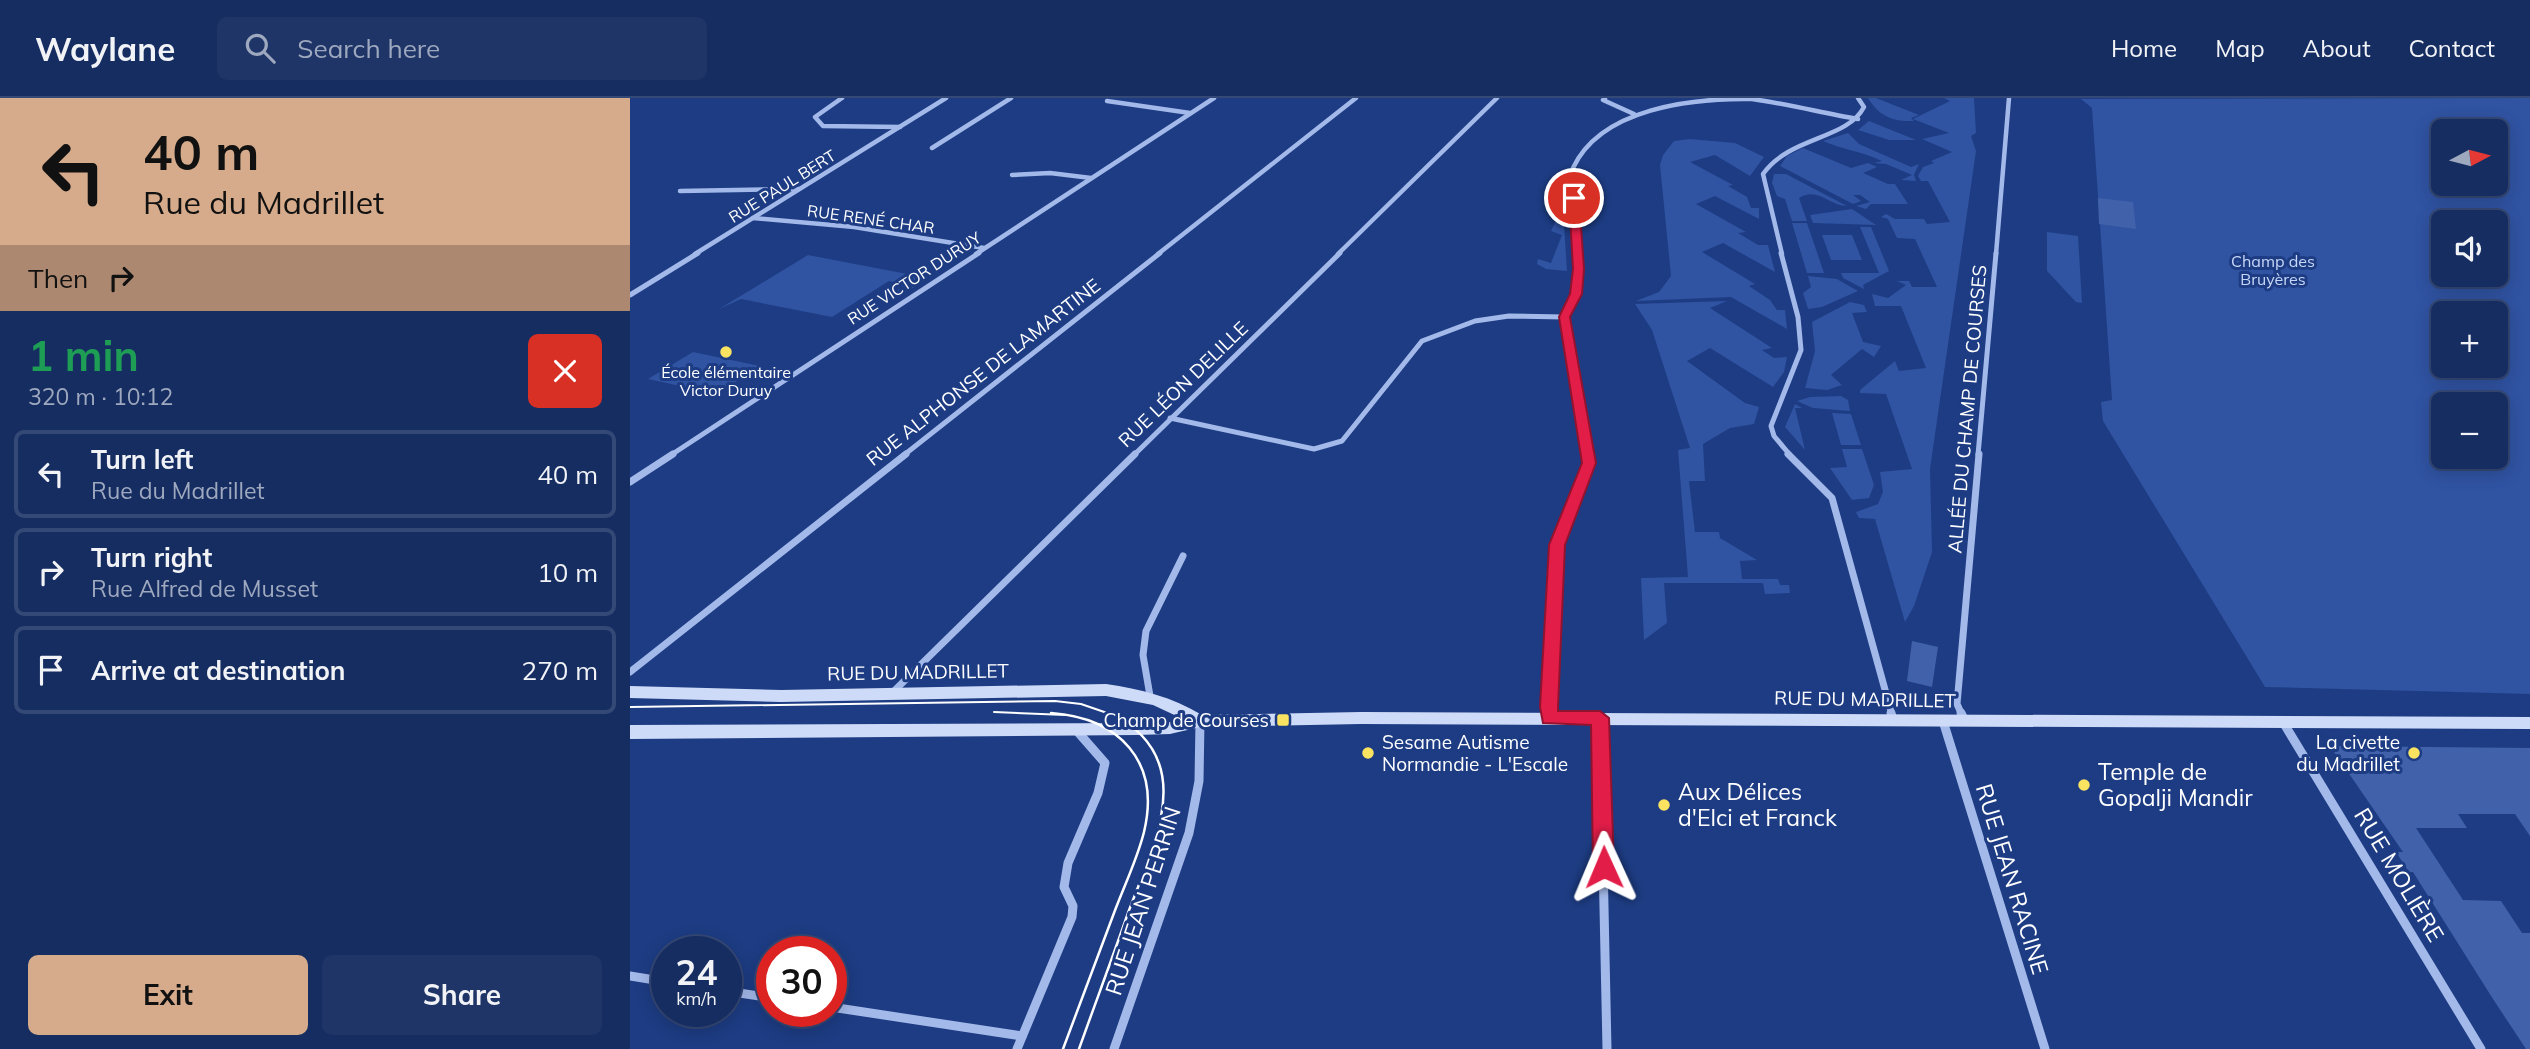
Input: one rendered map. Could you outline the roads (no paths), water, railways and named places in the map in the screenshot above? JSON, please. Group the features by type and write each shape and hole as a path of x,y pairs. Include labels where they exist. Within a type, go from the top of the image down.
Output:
{"street":[{"path":"842,98 815,117 823,126 901,127"},
{"name":"RUE PAUL BERT","path":"630,295 946,98"},
{"path":"932,148 1011,98"},
{"name":"RUE VICTOR DURUY","path":"630,482 1214,98"},
{"name":"RUE ALPHONSE DE LAMARTINE","path":"630,671 1356,98"},
{"name":"RUE LÉON DELILLE","path":"892,694 1497,98"},
{"path":"1605,98 1604,100 1634,114"},
{"path":"1858,98 1864,107 1858,119 1844,128 1785,148 1769,161 1763,174 1802,337 1797,371 1787,393 1773,412 1770,425 1781,447 1823,482 1832,498 1893,720"},
{"name":"ALLÉE DU CHAMP DE COURSES","path":"1965,721 1957,704 2010,98"},
{"path":"1550,718 1557,545 1589,463 1564,317 1576,294 1579,269 1573,169 1578,155 1598,134 1634,114 1653,107 1698,99 1758,99 1858,119"},
{"path":"1107,102 1191,113"},
{"path":"1012,174 1050,173 1092,178"},
{"path":"680,191 800,189"},
{"name":"RUE RENÉ CHAR","path":"753,218 855,227 985,248"},
{"path":"1170,418 1314,449 1329,447 1342,440 1422,341 1440,331 1459,322 1503,315 1564,317"},
{"path":"1150,696 1143,655 1146,631 1183,556"},
{"name":"RUE DU MADRILLET","path":"630,692 755,696 1106,690 1150,696 1176,706 1200,722"},
{"name":"RUE DU MADRILLET","path":"630,732 1077,730 1170,728 1200,722 1550,718 2530,723"},
{"path":"1600,718 1607,1049"},
{"name":"RUE JEAN RACINE","path":"1943,720 2045,1049"},
{"name":"RUE JEAN PERRIN","path":"1114,1049 1189,833 1199,781 1200,722"},
{"name":"RUE MOLIÈRE","path":"2283,722 2481,1049"},
{"path":"1017,1049 1072,917 1073,906 1064,887 1068,863 1098,793 1105,763 1077,730"},
{"path":"630,976 651,979"},
{"path":"847,1010 1022,1037"}],"tram line":[{"path":"630,707 1055,701 1081,704 1113,715"},
{"path":"994,712 1062,715"},
{"path":"1051,713 1062,715"},
{"path":"1062,715 1066,715"},
{"path":"1062,715 1097,724 1115,734 1129,748 1140,764 1146,784 1148,807 1138,853 1063,1049"},
{"path":"1079,1049 1149,859 1163,804 1163,778 1155,753 1138,732 1113,715"}],"place":[{"name":"École élémentaire Victor Duruy","path":"726,352"},
{"name":"Champ de Courses","path":"1283,720"},
{"name":"Sesame Autisme Normandie - L'Escale","path":"1368,753"},
{"name":"La civette du Madrillet","path":"2414,753"},
{"name":"Temple de Gopalji Mandir","path":"2084,785"},
{"name":"Aux Délices d'Elci et Franck","path":"1664,805"}],"park label":[{"name":"Champ des Bruyères","path":"2273,270"}]}
